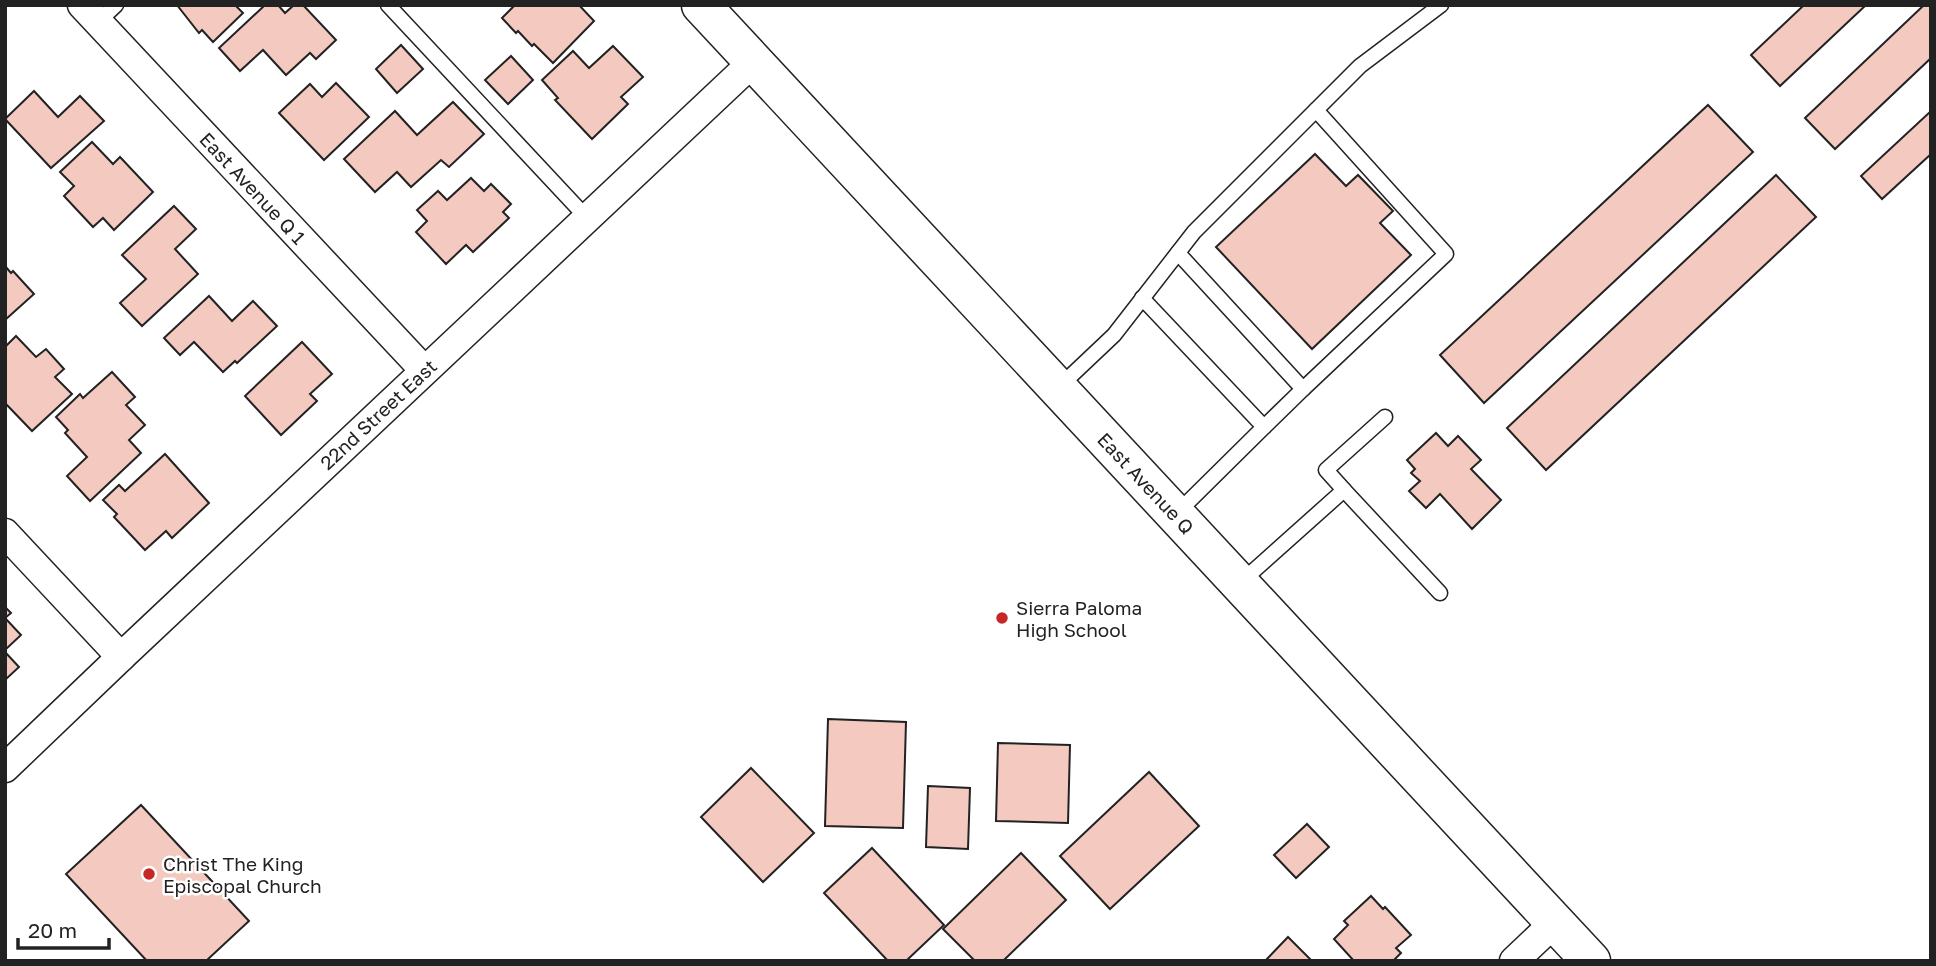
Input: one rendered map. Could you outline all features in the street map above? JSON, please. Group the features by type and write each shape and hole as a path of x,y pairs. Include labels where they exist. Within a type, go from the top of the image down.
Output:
{"main road":[{"name":"East Avenue Q","path":"701,5 1591,961"}],"street":[{"name":"East Avenue Q 1","path":"99,11 424,370"},
{"name":"22nd Street East","path":"5,768 753,62"},
{"path":"5,533 121,657"},
{"path":"1514,961 1555,922"}],"lane":[{"path":"388,5 587,218"},
{"path":"1058,389 1114,334 1194,232 1360,66 1441,5"},
{"path":"1175,515 1303,388 1446,254 1316,110"},
{"path":"1178,253 1303,388"},
{"path":"1143,298 1264,427"},
{"path":"1385,416 1326,470 1440,593"},
{"path":"1239,584 1344,490"}],"building":[{"path":"177,5 235,5 243,13 213,42 202,30 199,33"},
{"path":"265,5 278,5 285,13 294,5 303,5 336,40 316,59 310,53 286,75 263,50 240,71 219,48"},
{"path":"515,5 579,5 594,21 553,63 502,18"},
{"path":"1804,5 1866,5 1780,86 1751,55"},
{"path":"1924,5 1931,5 1931,58 1835,149 1805,118"},
{"path":"401,45 423,69 397,93 376,69"},
{"path":"613,46 643,77 621,97 628,104 592,139 555,100 558,98 542,80 573,51 589,68"},
{"path":"511,56 533,80 508,104 485,80"},
{"path":"336,83 369,117 324,160 279,113 310,84 322,97"},
{"path":"34,91 58,117 80,96 104,121 51,168 5,119"},
{"path":"453,102 484,134 449,167 441,160 411,187 397,172 375,192 344,159 395,111 417,135"},
{"path":"1708,105 1753,152 1484,403 1440,355"},
{"path":"1931,111 1931,154 1882,199 1861,176"},
{"path":"92,142 113,164 120,157 153,192 114,230 103,218 93,227 64,196 74,186 60,172"},
{"path":"1315,154 1346,186 1358,175 1393,211 1380,223 1411,255 1312,349 1216,247"},
{"path":"1776,175 1816,217 1546,470 1507,428"},
{"path":"471,178 484,191 491,184 511,204 503,212 509,218 473,252 466,245 446,264 416,232 427,221 417,210 438,191 447,200"},
{"path":"174,206 196,229 175,249 198,274 142,326 120,303 146,279 122,255"},
{"path":"5,266 34,294 5,320"},
{"path":"209,296 232,321 253,301 277,326 237,363 235,361 223,372 194,342 180,355 164,338"},
{"path":"16,336 36,357 46,349 64,369 55,377 72,394 32,431 5,403 5,347"},
{"path":"302,342 332,374 310,394 317,401 281,435 245,396"},
{"path":"112,372 135,397 126,405 145,425 129,440 141,453 90,501 67,476 87,457 65,433 68,430 56,417 80,394 83,398"},
{"path":"1436,433 1448,446 1458,436 1481,460 1471,469 1501,500 1472,529 1440,494 1426,508 1409,491 1420,481 1411,473 1415,469 1407,460"},
{"path":"165,454 209,503 172,538 166,531 145,550 114,517 117,514 103,500 119,485 125,491"},
{"path":"5,607 11,613 5,618"},
{"path":"5,618 21,635 5,650"},
{"path":"5,652 19,667 5,680"},
{"path":"828,719 906,722 903,828 825,826"},
{"path":"998,743 1070,745 1068,823 996,821"},
{"path":"751,768 814,833 763,882 701,817"},
{"path":"1149,772 1199,826 1110,909 1060,856"},
{"path":"928,786 970,788 968,849 926,847"},
{"path":"141,805 249,921 206,961 147,961 66,874"},
{"path":"1307,824 1329,847 1296,878 1274,855"},
{"path":"872,848 944,925 906,961 888,961 824,893"},
{"path":"1021,853 1066,900 1003,961 975,961 943,929"},
{"path":"1371,896 1411,935 1396,948 1401,953 1393,961 1354,961 1334,939 1348,925 1344,921"},
{"path":"1288,937 1312,961 1265,961"}],"place":[{"name":"Sierra Paloma High School","path":"1002,618"},
{"name":"Christ The King Episcopal Church","path":"149,874"}]}
